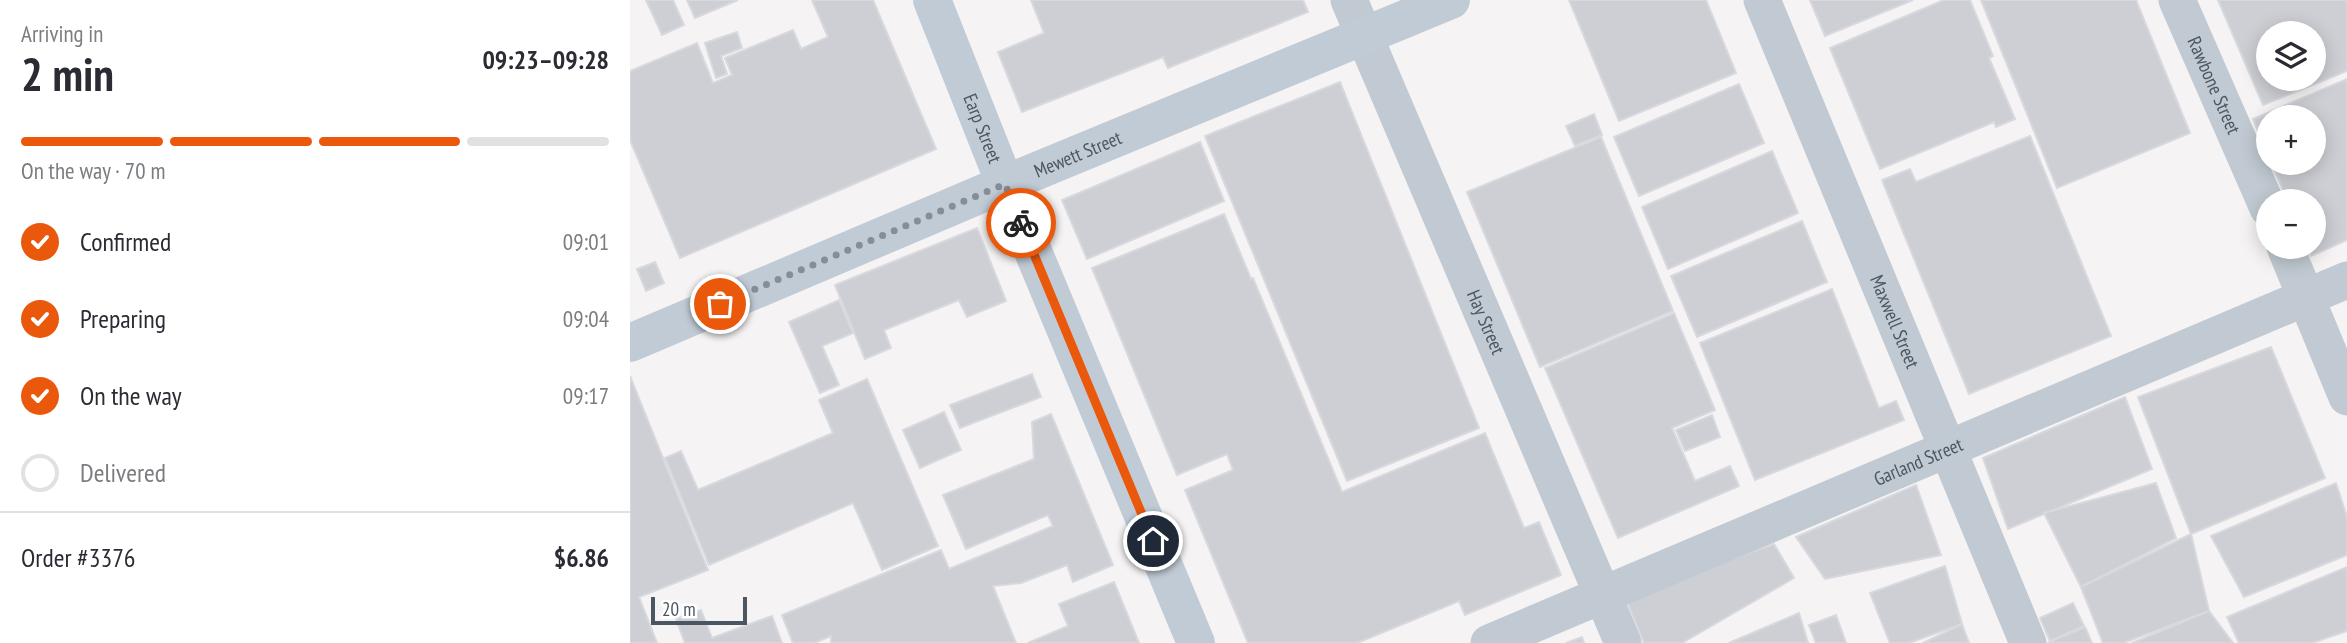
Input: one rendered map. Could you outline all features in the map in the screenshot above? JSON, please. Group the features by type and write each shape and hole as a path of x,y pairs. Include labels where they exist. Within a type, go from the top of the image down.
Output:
{"street":[{"name":"Earp Street","path":"932,0 1005,184 1196,643"},
{"name":"Hay Street","path":"1349,0 1623,643"},
{"name":"Mewett Street","path":"630,343 1005,184 1451,0"},
{"name":"Maxwell Street","path":"1762,0 2028,643"},
{"name":"Rawbone Street","path":"2177,0 2260,189"},
{"path":"2290,259 2347,397"},
{"name":"Garland Street","path":"1489,643 2347,280"}],"building":[{"path":"646,0 673,0 684,25 662,35"},
{"path":"687,0 738,0 695,18"},
{"path":"812,0 873,0 936,149 680,258 630,140 630,71 697,43 713,83 732,75 725,58 793,30 801,49 828,37"},
{"path":"1031,0 1303,0 1308,12 1168,68 1163,57 1022,112 998,52 1044,33"},
{"path":"1569,0 1706,0 1736,73 1619,121"},
{"path":"1810,0 1913,0 1825,36"},
{"path":"1944,0 1970,0 1993,56 1989,58 2015,119 1996,127 1994,122 1880,169 1830,48"},
{"path":"1981,0 2136,0 2190,133 2057,188"},
{"path":"2218,0 2347,0 2347,71 2326,80 2326,21 2256,21 2256,89"},
{"path":"737,32 742,48 721,56 727,74 716,78 705,43"},
{"path":"2347,79 2347,240 2326,249 2326,189 2283,189 2276,175 2326,175 2326,105 2286,105 2319,91 2326,91 2326,88"},
{"path":"1340,82 1479,428 1347,481 1205,136"},
{"path":"1739,84 1764,143 1639,196 1614,137"},
{"path":"2257,91 2298,91 2263,105"},
{"path":"1594,114 1602,135 1575,146 1566,126"},
{"path":"2030,136 2111,336 1969,394 1882,180 1910,169 1916,182"},
{"path":"1601,137 1673,311 1540,367 1467,192"},
{"path":"1200,142 1224,201 1087,259 1062,200"},
{"path":"1772,151 1798,213 1668,269 1642,207"},
{"path":"1224,214 1342,492 1485,433 1524,528 1539,522 1561,575 1465,615 1459,601 1357,643 1248,643 1185,490 1233,470 1227,454 1177,475 1092,268"},
{"path":"1802,221 1827,282 1697,337 1671,276"},
{"path":"977,228 1006,301 967,317 959,300 884,330 891,348 865,359 835,285"},
{"path":"655,262 664,283 646,291 637,269"},
{"path":"1832,289 1879,408 1896,401 1904,420 1755,480 1700,343"},
{"path":"839,300 853,333 822,346 839,385 820,393 789,322"},
{"path":"1674,313 1715,410 1672,428 1695,481 1730,466 1739,486 1618,538 1545,368"},
{"path":"2271,347 2325,478 2191,534 2138,397"},
{"path":"1032,374 1041,397 960,428 950,405"},
{"path":"630,376 708,570 639,597 657,643 630,643"},
{"path":"867,379 938,546 882,570 853,503 709,565 665,458 681,451 698,490 833,433 819,400"},
{"path":"2125,397 2152,469 2008,529 1983,458"},
{"path":"944,412 961,450 920,468 903,430"},
{"path":"1051,414 1113,565 1073,582 1067,565 1021,583 993,586 1016,643 831,643 831,636 814,643 793,643 782,615 941,550 949,569 1053,526 1048,515 966,549 943,495 1034,459 1032,422"},
{"path":"1712,415 1720,437 1685,451 1676,430"},
{"path":"2156,483 2176,538 2081,587 2044,513"},
{"path":"2336,483 2347,517 2347,555 2244,597 2211,536"},
{"path":"1916,485 1941,555 1825,579 1796,537"},
{"path":"2191,534 2209,611 2123,643 2103,643 2081,587"},
{"path":"1774,544 1794,578 1682,643 1644,643 1625,597"},
{"path":"1945,566 1962,624 1909,643 1890,643 1870,593"},
{"path":"2347,567 2347,631 2312,643 2239,643 2227,617"},
{"path":"1114,582 1139,643 1028,643 1068,626 1059,604"},
{"path":"2073,603 2084,626 2050,641 2040,618"},
{"path":"701,610 712,638 772,616 782,643 685,643 676,619"},
{"path":"2209,611 2233,643 2132,643"},
{"path":"1799,613 1808,643 1729,643"},
{"path":"1836,615 1846,643 1816,643 1809,625"},
{"path":"1962,624 1969,643 1923,643"},
{"path":"2085,627 2092,643 2049,642"},
{"path":"1582,637 1584,643 1566,643"}],"way so far":[{"path":"720,304 1005,184 1021,223"}],"route":[{"path":"1021,223 1153,541"}]}
